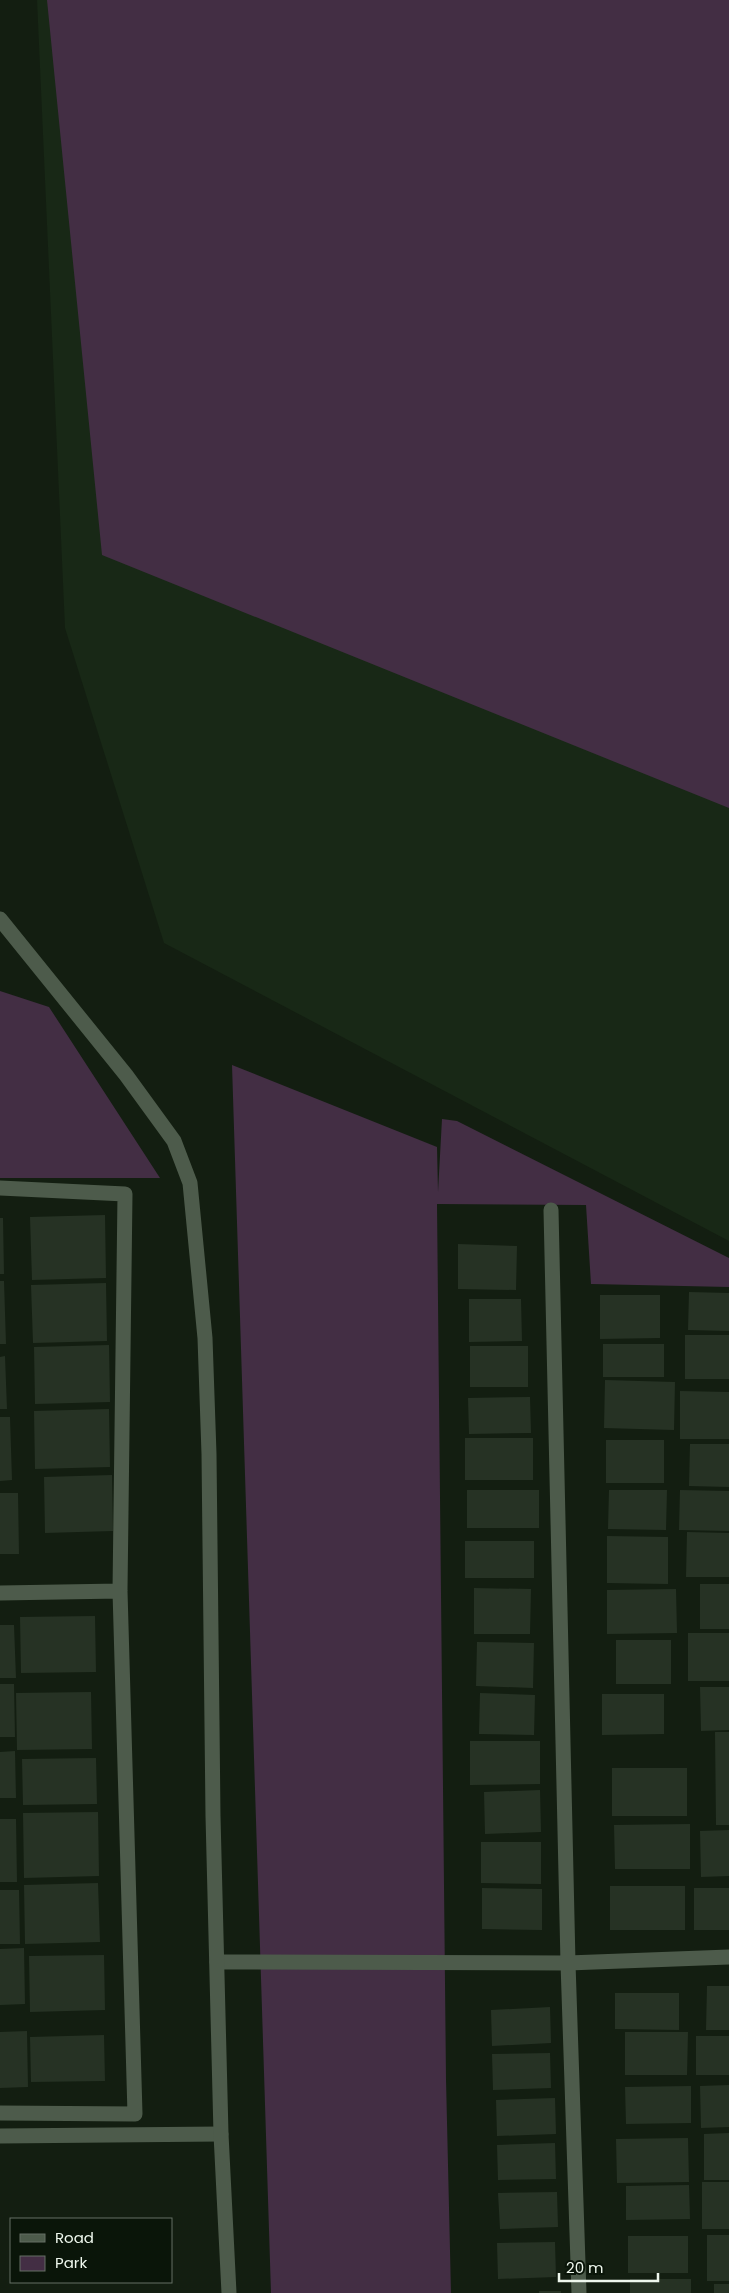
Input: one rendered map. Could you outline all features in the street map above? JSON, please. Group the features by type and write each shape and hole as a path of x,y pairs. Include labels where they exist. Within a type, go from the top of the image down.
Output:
{"street":[{"path":"0,919 126,1076 174,1141 190,1183 205,1338 221,2134 229,2293"},
{"path":"0,1188 125,1194 120,1591 136,2114 0,2113"},
{"path":"551,1210 568,1964 578,2293"},
{"path":"0,1593 120,1591"},
{"path":"217,1962 568,1964 729,1957"},
{"path":"0,2136 221,2134"}],"shaded area":[{"path":"37,0 729,0 729,1241 164,943 65,628"}],"green space":[{"path":"47,0 729,0 729,808 102,555"},
{"path":"0,991 49,1007 160,1178 0,1178"},
{"path":"232,1065 437,1147 438,1192 442,1119 457,1121 729,1258 729,1287 591,1284 586,1205 437,1204 446,2079 451,2293 271,2293"}],"building":[{"path":"105,1215 106,1278 32,1280 30,1217"},
{"path":"0,1218 3,1218 4,1274 0,1274"},
{"path":"458,1244 517,1246 516,1290 458,1289"},
{"path":"0,1281 4,1281 6,1344 0,1344"},
{"path":"106,1283 107,1341 33,1343 31,1285"},
{"path":"689,1292 729,1293 729,1331 688,1330"},
{"path":"600,1295 660,1295 660,1338 600,1339"},
{"path":"469,1299 521,1299 522,1341 469,1342"},
{"path":"685,1335 729,1335 729,1379 685,1379"},
{"path":"603,1344 664,1344 664,1377 603,1377"},
{"path":"109,1345 110,1402 35,1404 34,1347"},
{"path":"470,1346 528,1346 528,1387 470,1387"},
{"path":"5,1356 7,1409 0,1409 0,1357"},
{"path":"605,1380 675,1382 674,1430 604,1428"},
{"path":"680,1391 729,1392 729,1439 680,1439"},
{"path":"530,1397 531,1433 469,1434 468,1398"},
{"path":"109,1409 110,1467 35,1469 34,1411"},
{"path":"0,1417 10,1417 12,1480 0,1481"},
{"path":"465,1438 533,1438 533,1480 465,1480"},
{"path":"606,1440 664,1440 664,1483 606,1483"},
{"path":"690,1444 729,1444 729,1487 689,1486"},
{"path":"112,1475 113,1531 45,1533 44,1477"},
{"path":"467,1490 539,1490 539,1528 467,1528"},
{"path":"609,1490 667,1490 666,1530 608,1529"},
{"path":"680,1490 729,1491 729,1531 679,1530"},
{"path":"0,1493 18,1493 19,1554 0,1554"},
{"path":"687,1532 729,1533 729,1577 686,1577"},
{"path":"607,1536 668,1537 668,1584 607,1583"},
{"path":"465,1541 534,1541 534,1578 465,1578"},
{"path":"700,1584 729,1584 729,1629 700,1629"},
{"path":"474,1588 531,1589 530,1634 474,1634"},
{"path":"676,1589 677,1633 607,1634 607,1590"},
{"path":"95,1616 96,1672 21,1673 20,1617"},
{"path":"0,1625 14,1625 16,1678 0,1678"},
{"path":"688,1633 729,1633 729,1681 688,1681"},
{"path":"616,1640 671,1640 671,1684 616,1684"},
{"path":"477,1642 534,1643 533,1688 476,1686"},
{"path":"0,1684 14,1684 15,1737 0,1737"},
{"path":"700,1687 729,1687 729,1730 701,1731"},
{"path":"91,1692 92,1749 17,1750 16,1693"},
{"path":"480,1693 535,1695 534,1735 479,1734"},
{"path":"602,1694 664,1694 664,1734 602,1735"},
{"path":"715,1732 729,1732 729,1825 716,1825"},
{"path":"470,1741 540,1741 540,1784 470,1785"},
{"path":"15,1751 16,1798 0,1798 0,1752"},
{"path":"96,1758 97,1804 23,1805 22,1759"},
{"path":"612,1768 687,1768 687,1816 612,1816"},
{"path":"540,1790 541,1832 485,1834 484,1792"},
{"path":"98,1812 99,1876 24,1878 23,1813"},
{"path":"0,1819 16,1819 17,1882 0,1882"},
{"path":"690,1824 690,1869 615,1869 614,1825"},
{"path":"729,1830 729,1876 701,1877 700,1831"},
{"path":"481,1842 541,1842 541,1884 481,1883"},
{"path":"98,1883 100,1942 25,1944 24,1885"},
{"path":"610,1886 685,1886 685,1930 610,1930"},
{"path":"482,1888 542,1889 542,1930 482,1929"},
{"path":"694,1888 729,1888 729,1930 694,1930"},
{"path":"0,1890 19,1890 20,1944 0,1944"},
{"path":"24,1948 25,2004 0,2005 0,1949"},
{"path":"104,1955 105,2010 30,2012 29,1956"},
{"path":"707,1986 729,1986 729,2030 706,2030"},
{"path":"615,1993 679,1993 679,2030 615,2029"},
{"path":"550,2007 551,2043 492,2046 491,2010"},
{"path":"27,2031 28,2087 0,2088 0,2032"},
{"path":"625,2032 688,2032 687,2075 625,2075"},
{"path":"104,2035 105,2081 31,2082 30,2037"},
{"path":"696,2036 729,2036 729,2075 696,2075"},
{"path":"550,2053 551,2088 493,2090 492,2054"},
{"path":"729,2085 729,2127 701,2128 700,2086"},
{"path":"691,2086 691,2123 626,2124 625,2087"},
{"path":"555,2098 556,2134 497,2136 496,2100"},
{"path":"729,2133 729,2180 704,2180 704,2134"},
{"path":"688,2138 689,2182 617,2183 616,2139"},
{"path":"555,2143 556,2179 498,2180 497,2145"},
{"path":"702,2182 729,2182 729,2229 702,2229"},
{"path":"689,2185 690,2219 626,2220 626,2186"},
{"path":"557,2192 558,2227 500,2229 498,2193"},
{"path":"707,2235 729,2235 729,2281 707,2281"},
{"path":"628,2236 688,2236 688,2273 628,2273"},
{"path":"555,2242 556,2277 498,2279 497,2243"},
{"path":"630,2279 691,2279 691,2293 630,2293"},
{"path":"714,2284 729,2284 729,2293 714,2293"},
{"path":"539,2291 561,2291 561,2293 539,2293"}]}
